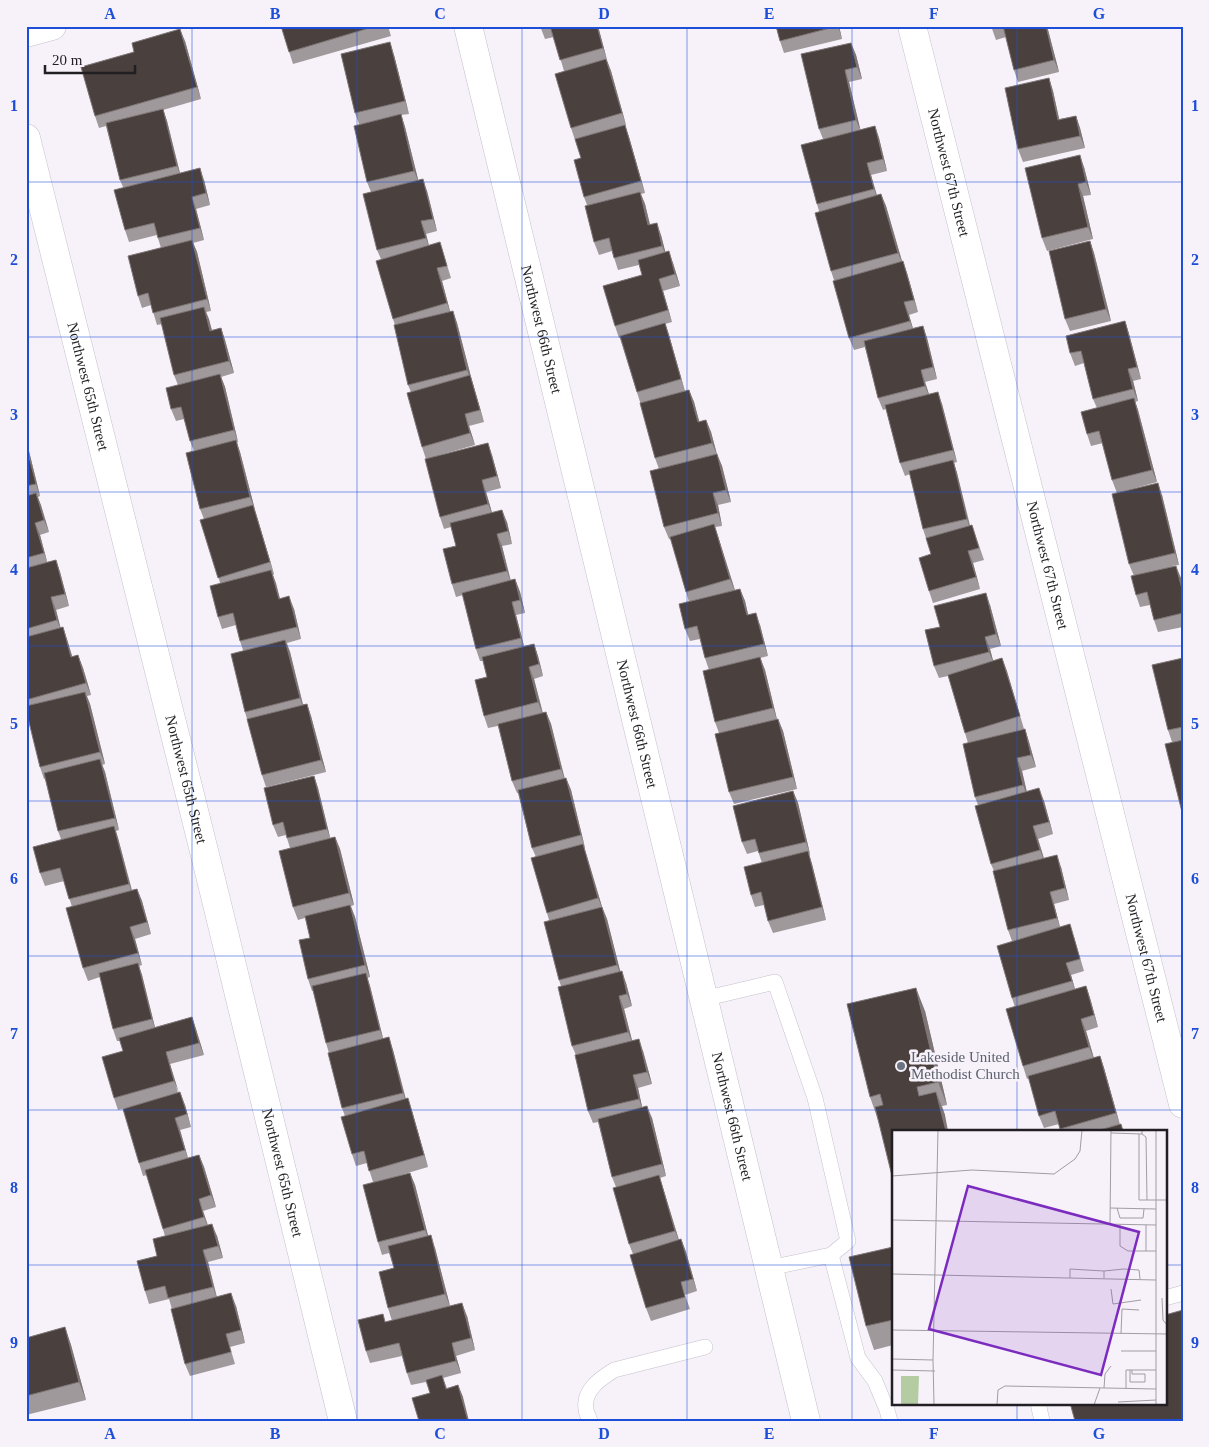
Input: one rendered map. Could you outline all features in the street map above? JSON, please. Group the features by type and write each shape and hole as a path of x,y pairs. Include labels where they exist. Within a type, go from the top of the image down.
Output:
{"street":[{"path":"26,33 52,26"},
{"name":"Northwest 66th Street","path":"468,26 806,1421"},
{"name":"Northwest 67th Street","path":"912,26 1183,1104"},
{"name":"Northwest 65th Street","path":"26,138 343,1421"}],"lane":[{"path":"703,999 775,982 815,1098 848,1241 831,1255 769,1268"},
{"path":"831,1255 858,1358 875,1381 888,1415"},
{"path":"1166,1298 1183,1293"},
{"path":"590,1421 586,1409 587,1396 594,1384 614,1370 705,1347"},
{"path":"1038,1404 1042,1421"}],"building":[{"path":"281,26 376,26 289,52"},
{"path":"550,26 597,26 603,48 560,60"},
{"path":"776,26 838,26 780,41"},
{"path":"1003,26 1046,26 1054,60 1014,70"},
{"path":"180,29 197,87 95,116 81,67 134,52 132,43"},
{"path":"390,42 405,101 355,113 341,54"},
{"path":"851,43 857,67 845,70 856,120 819,129 801,54"},
{"path":"606,59 622,113 571,128 555,74"},
{"path":"1049,78 1058,120 1076,116 1080,136 1018,149 1005,88"},
{"path":"163,109 177,166 120,180 106,123"},
{"path":"401,114 414,171 367,182 354,126"},
{"path":"625,125 641,181 584,197 574,160 581,158 575,139"},
{"path":"875,126 883,159 867,163 874,189 817,204 801,145"},
{"path":"1080,155 1086,182 1078,184 1088,227 1042,238 1025,168"},
{"path":"200,168 206,193 192,197 200,228 158,238 154,223 125,230 114,190"},
{"path":"423,179 433,219 421,221 426,238 377,250 363,194"},
{"path":"640,192 648,225 657,223 662,246 614,258 609,238 594,242 585,206"},
{"path":"881,194 898,253 831,271 815,213"},
{"path":"192,240 207,299 153,313 148,293 138,296 128,256"},
{"path":"1090,241 1106,309 1065,319 1049,251"},
{"path":"440,242 447,266 437,268 447,303 393,319 376,261"},
{"path":"669,251 675,274 659,279 668,310 615,326 603,286 642,275 638,260"},
{"path":"903,261 914,300 904,302 910,321 849,338 833,281"},
{"path":"204,307 210,331 221,328 229,361 174,375 160,318"},
{"path":"453,311 467,370 408,385 394,325"},
{"path":"1125,321 1137,367 1128,369 1133,389 1093,399 1081,351 1070,353 1066,336"},
{"path":"665,323 681,379 637,392 620,336"},
{"path":"923,326 933,367 921,370 925,386 878,398 864,341"},
{"path":"220,374 234,430 190,441 181,407 171,409 166,388"},
{"path":"470,375 480,410 465,414 470,433 422,447 407,393"},
{"path":"689,390 698,422 706,420 712,443 655,458 640,403"},
{"path":"938,392 953,450 900,463 885,405"},
{"path":"1134,398 1152,470 1112,480 1099,431 1087,434 1081,412"},
{"path":"236,440 250,497 200,509 186,453"},
{"path":"488,443 497,476 482,480 488,504 440,517 425,459"},
{"path":"26,445 36,484 26,486"},
{"path":"717,454 726,490 713,493 718,513 664,527 650,471"},
{"path":"953,460 967,519 923,529 909,471"},
{"path":"1158,483 1175,553 1129,564 1112,494"},
{"path":"36,493 44,520 35,523 44,553 26,558 26,496"},
{"path":"253,505 270,562 218,578 200,520"},
{"path":"502,510 508,531 497,534 507,571 452,584 443,549 456,546 450,523"},
{"path":"714,524 730,579 686,592 670,537"},
{"path":"972,525 979,548 968,551 976,577 929,591 919,558 931,554 926,538"},
{"path":"56,560 65,594 51,597 57,620 26,629 26,568"},
{"path":"1176,566 1183,589 1183,613 1154,620 1147,592 1136,595 1131,576"},
{"path":"271,570 279,599 289,596 297,627 240,641 233,613 218,617 210,586"},
{"path":"515,579 520,600 512,602 521,638 476,649 462,593"},
{"path":"740,589 747,615 756,613 764,644 705,658 697,626 685,629 679,604"},
{"path":"986,593 996,634 985,637 989,652 934,666 925,630 940,627 934,606"},
{"path":"63,627 71,657 78,655 86,683 26,700 26,637"},
{"path":"285,640 300,698 245,712 231,654"},
{"path":"534,644 539,664 529,667 538,702 484,716 475,680 487,677 482,657"},
{"path":"760,657 773,708 715,722 703,671"},
{"path":"1002,658 1020,716 965,733 948,675"},
{"path":"1183,658 1183,727 1168,730 1152,665"},
{"path":"85,692 100,752 40,767 26,706"},
{"path":"307,704 321,760 262,775 247,719"},
{"path":"546,712 561,769 512,781 498,724"},
{"path":"778,719 793,777 729,792 715,734"},
{"path":"1025,729 1031,755 1017,758 1023,785 975,797 963,744"},
{"path":"1183,740 1183,812 1182,812 1165,744"},
{"path":"100,759 115,818 58,831 44,773"},
{"path":"314,776 327,829 287,838 283,822 273,825 264,788"},
{"path":"566,778 581,835 532,848 518,790"},
{"path":"1039,788 1049,822 1033,826 1040,850 991,864 975,806"},
{"path":"793,791 806,842 759,853 755,839 742,842 733,806"},
{"path":"114,826 129,884 69,899 60,868 40,873 33,847"},
{"path":"335,837 349,893 293,907 279,851"},
{"path":"583,844 598,898 547,913 531,858"},
{"path":"808,851 822,907 768,921 761,892 751,895 744,867"},
{"path":"1057,855 1065,888 1050,892 1057,918 1008,930 993,871"},
{"path":"137,889 147,922 130,927 138,953 83,968 66,908"},
{"path":"350,905 365,965 308,979 299,940 310,938 305,916"},
{"path":"602,907 617,965 559,980 544,922"},
{"path":"1070,924 1080,959 1066,963 1072,981 1012,998 997,946"},
{"path":"138,963 152,1019 113,1029 99,973"},
{"path":"622,971 627,994 619,996 628,1032 572,1046 558,987"},
{"path":"366,973 380,1030 326,1043 312,986"},
{"path":"1086,986 1094,1015 1081,1019 1089,1047 1023,1066 1006,1009"},
{"name":"Lakeside United Methodist Church","path":"916,988 938,1082 917,1087 919,1096 936,1092 946,1130 892,1130 892,1176 875,1107 883,1105 880,1094 870,1097 847,1004"},
{"path":"192,1017 199,1043 166,1052 174,1081 114,1098 102,1057 123,1051 119,1038"},
{"path":"389,1037 403,1093 342,1108 328,1053"},
{"path":"639,1039 647,1072 633,1075 639,1099 588,1111 575,1055"},
{"path":"1100,1056 1116,1113 1060,1129 1055,1111 1039,1116 1028,1076"},
{"path":"180,1092 187,1114 175,1118 185,1150 139,1163 123,1109"},
{"path":"408,1098 424,1155 369,1171 364,1151 352,1154 341,1117"},
{"path":"647,1106 662,1164 612,1177 598,1119"},
{"path":"1121,1124 1123,1130 1100,1130"},
{"path":"199,1155 211,1195 199,1199 204,1217 163,1229 145,1170"},
{"path":"410,1173 425,1230 378,1242 363,1185"},
{"path":"659,1175 675,1231 629,1244 613,1188"},
{"path":"212,1224 218,1246 203,1250 213,1287 168,1298 165,1286 145,1291 137,1261 157,1256 153,1239"},
{"path":"431,1235 445,1294 388,1308 379,1272 394,1268 388,1246"},
{"path":"681,1239 693,1279 681,1282 685,1297 646,1308 630,1255"},
{"path":"892,1247 892,1320 866,1326 849,1257"},
{"path":"231,1293 241,1330 226,1334 231,1352 185,1364 171,1309"},
{"path":"462,1303 471,1338 452,1343 456,1361 407,1373 399,1343 366,1351 358,1320 383,1314 385,1322"},
{"path":"1183,1310 1183,1421 1075,1421 1070,1404 1166,1404 1166,1315"},
{"path":"65,1327 79,1382 26,1396 26,1338"},
{"path":"442,1375 446,1389 458,1385 468,1421 419,1421 412,1398 430,1393 426,1380"}],"place":[{"name":"Lakeside United Methodist Church","path":"901,1066"}]}
